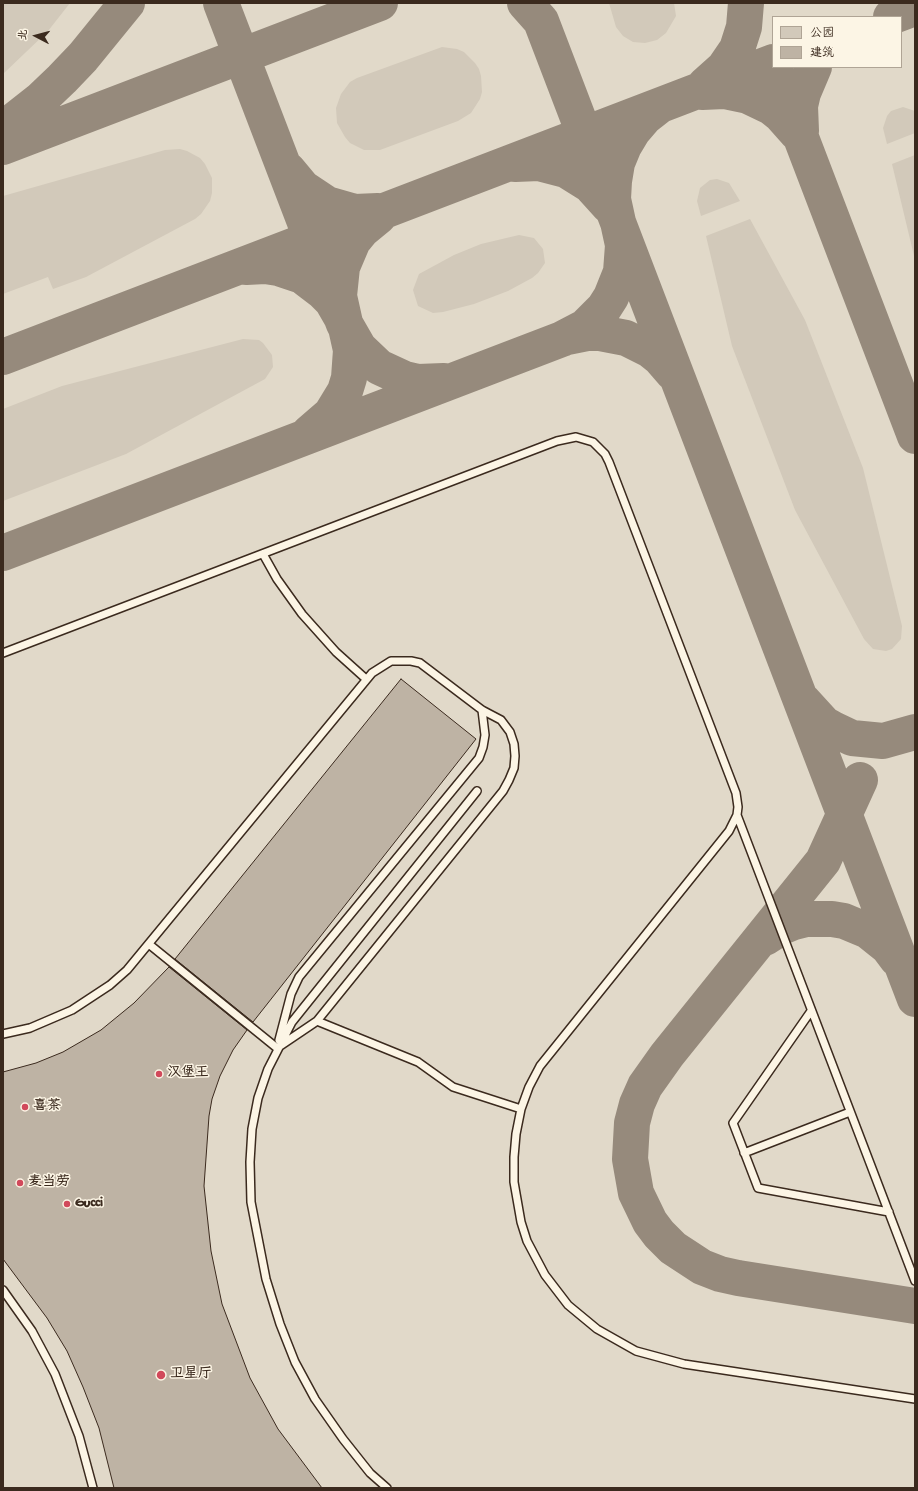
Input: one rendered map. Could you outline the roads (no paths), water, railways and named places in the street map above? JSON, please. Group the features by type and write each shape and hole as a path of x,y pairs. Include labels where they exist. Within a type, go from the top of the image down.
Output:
{"lane":[{"path":"3,653 557,441 576,438 593,442 605,454 615,476 736,793 738,807 737,815 729,831 540,1066 529,1087 521,1109 516,1134 514,1182 516,1203 527,1241 545,1275 556,1290 581,1317 597,1329 636,1351 668,1361 915,1399"},
{"path":"263,554 277,579 302,614 336,652 366,679"},
{"path":"3,1034 52,1019 93,998 127,970 150,945 366,679 382,665 391,661 411,661 429,669 482,710 501,720 510,732 514,744 514,768 503,791 317,1021 277,1048"},
{"path":"277,1048 284,1017 299,977 479,758 485,735 482,710"},
{"path":"387,1488 366,1468 343,1439 315,1399 295,1362 280,1324 266,1279 251,1202 251,1144 258,1098 268,1069 277,1048 301,1009 477,791"},
{"path":"737,815 915,1281"},
{"path":"150,945 277,1048"},
{"path":"811,1011 733,1122 744,1153 758,1188 888,1212"},
{"path":"317,1021 418,1062 454,1087 521,1109"},
{"path":"744,1153 850,1112"},
{"path":"3,1290 32,1331 55,1374 74,1419 94,1488"}],"place":[{"name":"汉堡王","path":"159,1074"},
{"name":"喜茶","path":"25,1107"},
{"name":"麦当劳","path":"20,1183"},
{"name":"Gucci","path":"67,1204"},
{"name":"卫星厅","path":"161,1375"}]}
